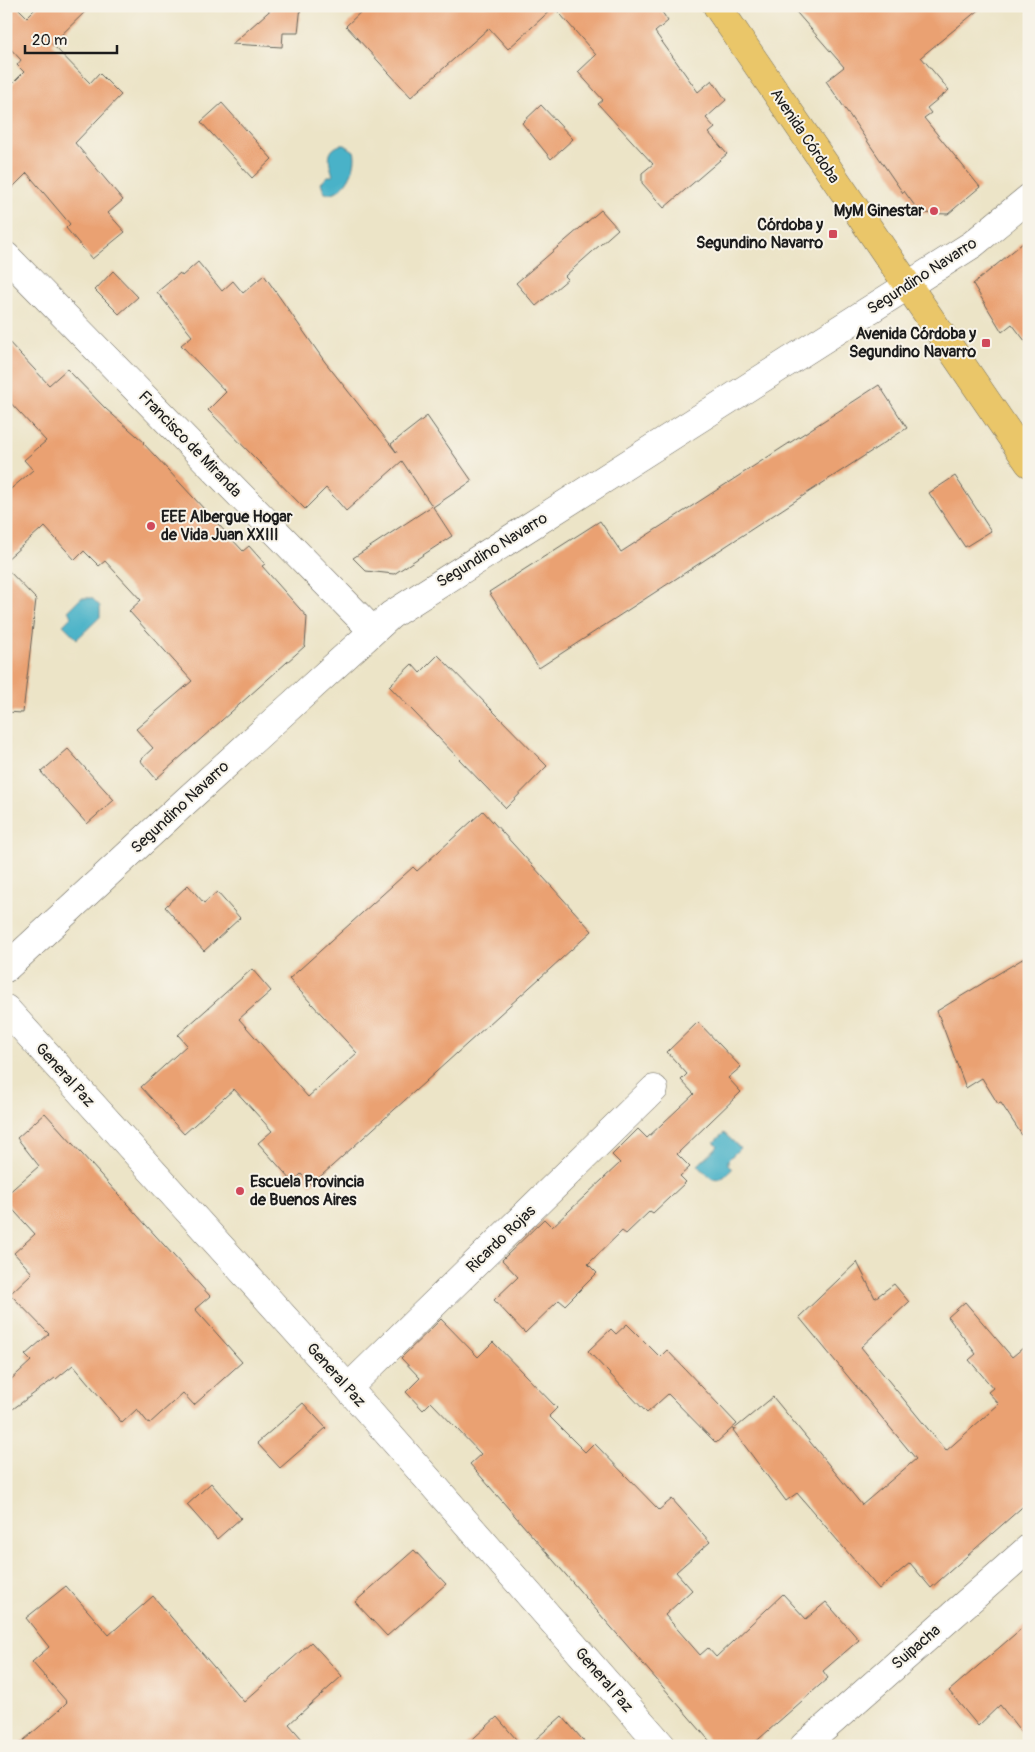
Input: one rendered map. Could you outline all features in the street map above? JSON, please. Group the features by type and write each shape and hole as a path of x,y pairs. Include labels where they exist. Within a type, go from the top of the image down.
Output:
{"main road":[{"name":"Avenida Córdoba","path":"717,6 1029,463"}],"street":[{"name":"Segundino Navarro","path":"6,968 179,807 391,615 973,244 1029,198"},
{"name":"Francisco de Miranda","path":"6,256 373,631"},
{"name":"General Paz","path":"6,1009 348,1388 662,1746"},
{"name":"Ricardo Rojas","path":"348,1388 654,1089"},
{"name":"Suipacha","path":"804,1746 1029,1548"}],"water":[{"path":"340,145 345,145 354,151 355,157 352,172 344,185 338,190 332,193 325,193 321,183 328,176 333,176 329,158 330,154"},
{"path":"81,598 92,598 100,606 100,617 77,639 63,625 72,616 68,611"},
{"path":"724,1133 740,1148 728,1160 728,1165 732,1169 727,1175 718,1180 711,1178 698,1165 718,1146 714,1142"}],"building":[{"path":"6,6 16,6 27,17 38,6 91,6 52,44 90,83 99,73 121,95 75,143 123,200 108,213 125,232 92,259 66,228 70,224 27,173 6,194 6,90 24,72 17,65 21,60 6,44"},
{"path":"275,6 301,6 298,33 283,33 282,47 232,44"},
{"path":"367,6 658,6 668,21 655,32 698,92 712,80 726,100 706,118 715,128 709,133 727,154 664,208 642,183 642,173 653,164 598,104 603,100 578,72 596,55 554,7 508,49 489,28 411,97 346,26"},
{"path":"791,6 983,6 921,57 949,90 927,108 931,113 924,118 980,187 948,214 920,213 904,191 903,193 826,81 844,67"},
{"path":"222,103 272,159 252,178 201,122"},
{"path":"541,105 573,139 551,159 522,123"},
{"path":"601,210 618,229 565,276 568,279 536,306 516,283"},
{"path":"1029,238 1029,346 1012,324 1002,332 973,284"},
{"path":"198,262 222,291 233,281 243,293 264,275 325,362 397,453 391,444 427,416 472,481 433,507 452,536 394,574 366,571 353,558 432,506 402,461 346,511 326,488 305,509 208,410 226,392 181,345 192,336 157,292 180,273 182,276"},
{"path":"113,271 138,297 119,314 95,290"},
{"path":"6,339 49,385 67,369 106,409 144,442 243,551 249,546 265,564 262,566 307,617 305,646 156,779 140,760 153,748 136,729 192,681 129,611 141,600 105,561 99,566 84,551 75,560 45,527 6,560 6,493 33,470 24,460 46,441 6,398"},
{"path":"879,385 907,428 539,668 489,592 600,521 621,552"},
{"path":"955,476 991,531 965,547 929,493"},
{"path":"6,568 36,599 23,713 6,712"},
{"path":"438,655 547,766 506,808 389,686 412,664 420,673"},
{"path":"68,749 114,800 87,824 41,772"},
{"path":"483,811 592,931 311,1185 301,1174 293,1182 258,1143 272,1131 234,1089 184,1134 141,1087 187,1045 178,1035 252,969 271,991 239,1019 308,1097 357,1053 289,979 413,867 417,871"},
{"path":"188,885 204,903 217,892 240,918 204,951 165,907"},
{"path":"1029,955 1029,1146 1001,1103 998,1104 982,1078 966,1088 937,1011"},
{"path":"698,1022 741,1067 728,1078 741,1092 677,1154 690,1167 680,1176 686,1182 653,1213 650,1211 626,1234 622,1231 588,1264 597,1273 565,1305 559,1300 525,1333 494,1300 518,1277 502,1260 544,1219 552,1227 620,1163 612,1155 638,1129 647,1138 694,1094 681,1080 687,1074 667,1052"},
{"path":"45,1113 210,1296 195,1309 242,1362 194,1405 183,1393 149,1424 137,1409 122,1423 73,1365 6,1414 6,1384 31,1361 25,1355 49,1334 10,1294 32,1273 14,1253 35,1234 6,1202 6,1195 39,1166 17,1138"},
{"path":"857,1262 875,1298 894,1284 909,1302 861,1347 946,1451 999,1404 988,1392 993,1388 969,1360 976,1354 948,1317 965,1302 1012,1357 1029,1343 1029,1501 931,1588 910,1563 879,1589 797,1493 786,1501 733,1430 773,1397 862,1505 916,1459 799,1317"},
{"path":"441,1319 478,1357 493,1342 557,1408 549,1416 585,1452 594,1443 659,1510 672,1499 710,1542 676,1572 692,1590 665,1615 700,1655 708,1648 716,1657 783,1594 806,1619 826,1602 859,1640 823,1671 828,1678 751,1746 714,1746 470,1464 481,1454 431,1402 423,1410 406,1392 420,1378 401,1358"},
{"path":"627,1324 660,1357 667,1350 737,1424 716,1443 668,1394 647,1413 588,1351 611,1329 616,1334"},
{"path":"303,1403 326,1428 280,1468 257,1443"},
{"path":"211,1483 241,1518 217,1539 187,1505"},
{"path":"414,1550 446,1584 387,1636 355,1602"},
{"path":"66,1586 109,1635 153,1596 244,1702 311,1642 342,1676 289,1724 308,1746 17,1746 67,1702 32,1662 49,1647 26,1618"},
{"path":"1029,1622 1029,1742 1000,1705 978,1726 949,1691"},
{"path":"562,1716 588,1746 528,1746"},
{"path":"497,1717 522,1746 465,1746"}],"place":[{"name":"MyM Ginestar","path":"934,211"},
{"name":"Córdoba y Segundino Navarro","path":"833,234"},
{"name":"Avenida Córdoba y Segundino Navarro","path":"986,343"},
{"name":"EEE Albergue Hogar de Vida Juan XXIII","path":"151,526"},
{"name":"Escuela Provincia de Buenos Aires","path":"240,1191"}]}
